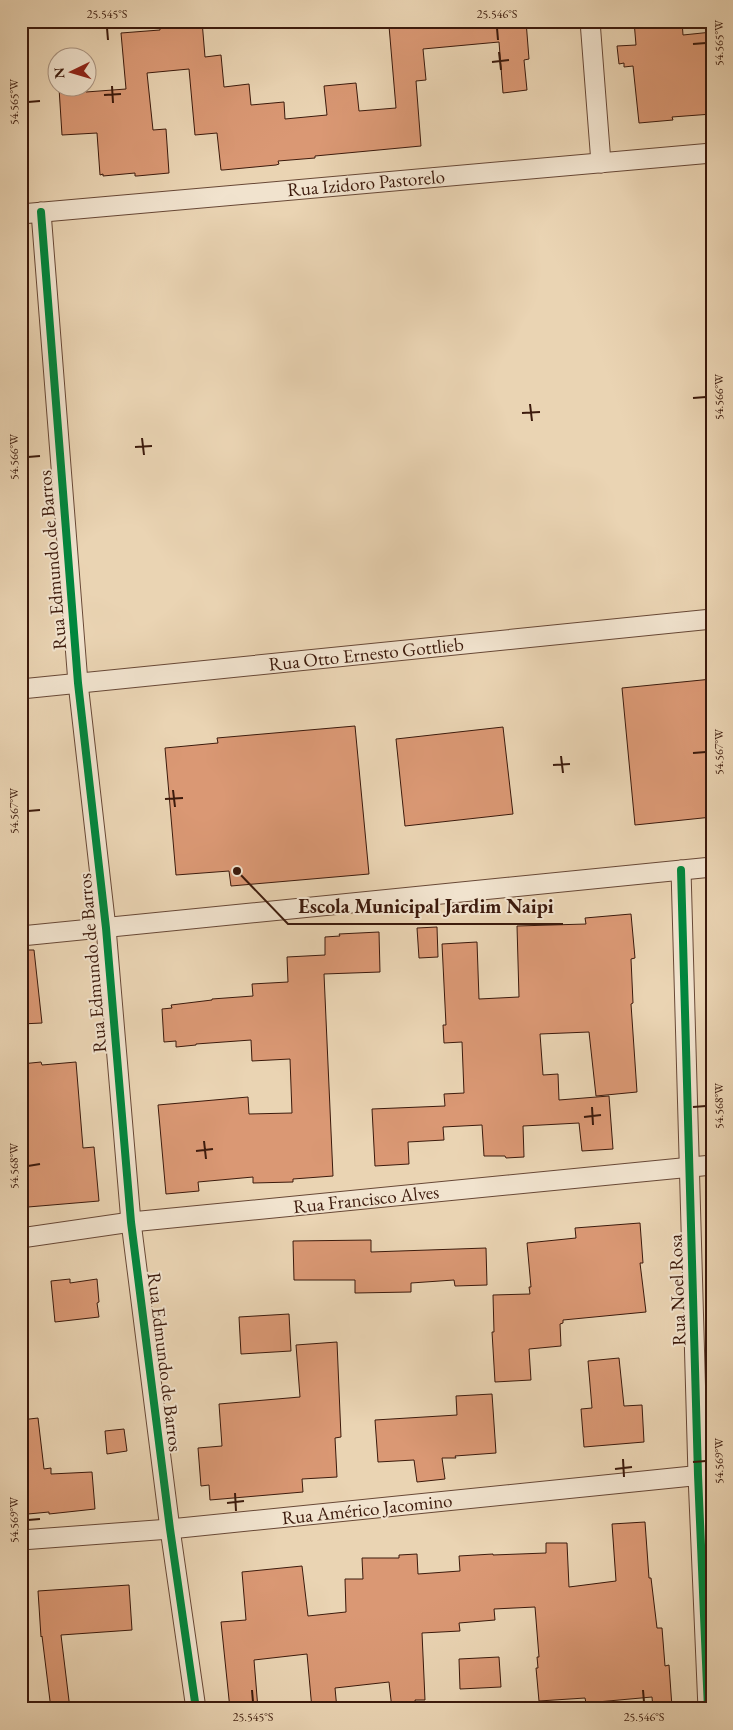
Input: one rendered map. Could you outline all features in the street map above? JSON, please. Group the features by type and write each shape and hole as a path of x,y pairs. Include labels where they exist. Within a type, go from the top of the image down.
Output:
{"street":[{"path":"590,21 601,162"},
{"name":"Rua Izidoro Pastorelo","path":"21,214 712,153"},
{"name":"Rua Edmundo de Barros","path":"41,212 78,683 106,928 131,1222 170,1529 196,1709"},
{"name":"Rua Otto Ernesto Gottlieb","path":"21,689 712,619"},
{"path":"21,936 712,867"},
{"name":"Rua Noel Rosa","path":"681,870 689,1168 705,1474 708,1709"},
{"name":"Rua Francisco Alves","path":"21,1238 131,1222 712,1165"},
{"name":"Rua Américo Jacomino","path":"21,1540 170,1529 705,1474"}],"building":[{"path":"184,21 202,21 205,57 221,55 224,87 249,84 251,105 284,102 285,119 327,115 324,86 356,83 359,111 396,108 390,25 428,21 526,21 529,59 524,60 527,90 503,93 499,42 423,49 426,80 416,81 421,146 315,156 315,158 278,161 279,164 276,165 221,170 217,133 195,135 189,69 147,73 153,130 166,129 169,173 137,176 135,176 135,173 100,175 97,133 62,135 60,98 98,98 98,91 126,89 121,33 160,30 160,28 184,25"},
{"path":"634,21 682,21 683,35 712,32 712,114 672,117 673,120 639,123 633,66 624,67 624,63 619,64 617,46 636,45"},
{"path":"712,679 712,817 635,825 622,688"},
{"path":"355,726 369,874 231,886 229,871 176,875 165,748 218,743 217,738"},
{"path":"503,727 513,814 405,826 396,739"},
{"path":"631,914 635,958 631,959 633,1003 631,1004 637,1092 596,1096 589,1032 540,1034 543,1075 558,1074 559,1100 609,1096 613,1149 582,1151 579,1123 523,1126 524,1157 484,1156 482,1125 443,1127 444,1140 408,1142 409,1164 375,1166 372,1109 445,1106 444,1094 464,1093 462,1042 444,1043 443,1025 446,1025 442,944 477,942 479,999 519,997 517,926 586,924 585,918"},
{"path":"437,927 438,957 419,958 417,928"},
{"path":"379,932 380,972 324,974 333,1176 293,1179 293,1182 253,1183 253,1177 198,1182 199,1191 166,1194 158,1105 248,1097 249,1114 292,1113 290,1059 252,1061 251,1040 176,1047 176,1041 164,1042 162,1009 172,1008 171,1005 212,999 253,996 252,984 288,982 287,957 325,955 325,937 340,936 339,934"},
{"path":"21,950 34,950 42,1023 21,1024"},
{"path":"41,1062 42,1065 76,1062 83,1148 94,1147 99,1201 28,1207 21,1139 21,1064"},
{"path":"640,1223 643,1263 640,1263 646,1312 563,1320 563,1323 560,1324 561,1346 529,1349 531,1380 495,1382 492,1332 494,1332 493,1295 530,1294 527,1243 576,1238 575,1228"},
{"path":"371,1240 371,1252 486,1248 487,1285 455,1286 454,1280 411,1283 411,1292 355,1293 355,1280 294,1280 293,1241"},
{"path":"70,1279 70,1283 97,1279 99,1317 55,1322 51,1281"},
{"path":"289,1314 291,1351 241,1354 239,1317"},
{"path":"337,1342 341,1437 335,1438 337,1477 302,1479 303,1492 210,1500 209,1485 201,1486 198,1448 222,1446 219,1404 300,1397 296,1345"},
{"path":"619,1358 624,1406 642,1405 644,1442 584,1447 581,1409 592,1408 588,1361"},
{"path":"492,1394 496,1453 442,1458 445,1479 417,1482 414,1460 378,1462 375,1420 457,1415 456,1396"},
{"path":"38,1418 44,1469 51,1468 51,1474 92,1472 95,1509 49,1514 49,1512 28,1514 22,1467 24,1466 21,1445 21,1420"},
{"path":"124,1429 127,1451 107,1454 105,1431"},
{"path":"645,1522 649,1578 651,1578 657,1628 662,1628 665,1666 669,1665 672,1707 653,1709 652,1697 586,1703 585,1698 539,1701 536,1668 538,1668 537,1657 539,1657 535,1607 494,1609 495,1620 459,1623 460,1631 422,1633 425,1700 415,1700 416,1709 392,1709 389,1682 335,1688 337,1709 312,1709 307,1654 254,1660 258,1709 230,1709 221,1622 246,1620 242,1572 302,1566 308,1616 346,1612 345,1579 363,1579 362,1558 399,1558 399,1555 417,1554 418,1574 460,1571 459,1556 546,1553 546,1543 567,1543 569,1587 616,1581 612,1524"},
{"path":"129,1585 132,1630 61,1635 70,1709 51,1709 41,1637 38,1591"},
{"path":"499,1657 501,1687 460,1689 459,1659"}],"cycle path":[{"path":"41,212 78,683 106,928 131,1222 170,1529 196,1709"},
{"path":"681,870 698,1475 708,1709"}],"place":[{"name":"Escola Municipal Jardim Naipi","path":"237,871"}]}
